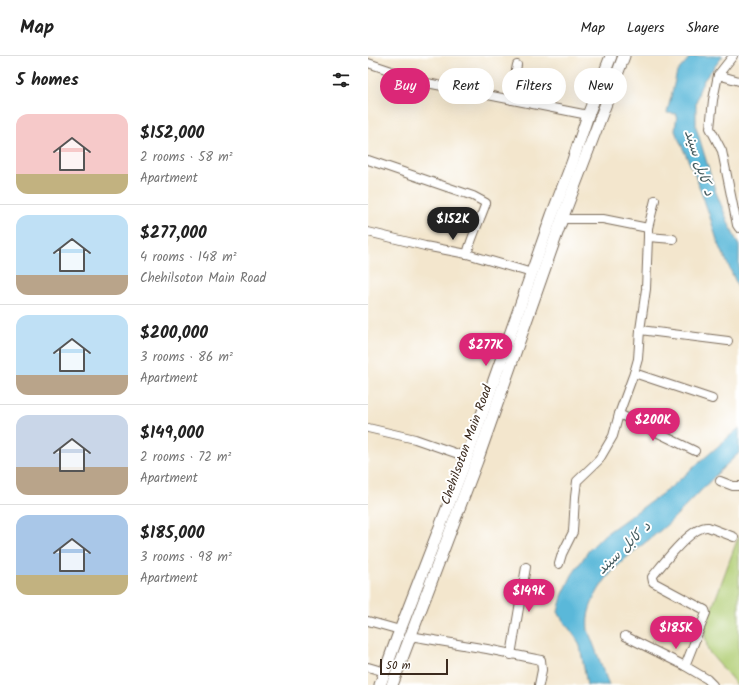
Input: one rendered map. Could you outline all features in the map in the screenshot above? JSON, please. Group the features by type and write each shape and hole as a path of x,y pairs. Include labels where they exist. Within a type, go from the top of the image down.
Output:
{"main road":[{"name":"Chehilsoton Main Road","path":"392,685 400,630 467,457 552,215 572,163 588,114 611,56"},
{"name":"Chehilsoton Main Road","path":"380,685 385,672 395,661 410,636 477,461 562,219 624,56"}],"street":[{"path":"733,56 718,74 710,128 722,151 737,225 739,228"},
{"path":"368,63 427,84 502,98"},
{"path":"718,74 739,81"},
{"path":"534,104 588,114"},
{"path":"368,160 473,196 486,203 470,241 467,254"},
{"path":"559,564 562,554 573,532 577,481 599,460 613,436 638,360 640,330 646,289 648,228 655,200"},
{"path":"562,219 603,219 648,228"},
{"path":"368,232 425,246 467,254 532,273"},
{"path":"648,237 673,239"},
{"path":"640,330 728,341"},
{"path":"634,373 712,399"},
{"path":"619,414 695,452"},
{"path":"368,428 415,439 467,457"},
{"path":"720,481 733,486 739,486"},
{"path":"685,666 706,613 705,610 653,582 652,577 680,544 700,528 708,527 734,537"},
{"path":"512,655 526,567"},
{"path":"368,621 400,630"},
{"path":"410,636 541,660 542,670 539,685"},
{"path":"625,636 685,666 707,679 713,685"},
{"path":"368,667 385,672"}],"green space":[{"path":"739,535 739,685 737,685 708,651 704,630"}],"water":[{"name":"د کابل سيند","path":"691,56 723,56 704,80 699,91 696,103 696,127 715,190 739,246 739,289 717,240 695,175 675,131 677,114 667,113 677,72"},
{"name":"د کابل سيند","path":"739,428 739,453 674,518 628,556 608,576 599,589 590,610 588,630 609,685 587,685 580,646 558,612 562,596 572,575 589,550 604,535 670,488"}]}
